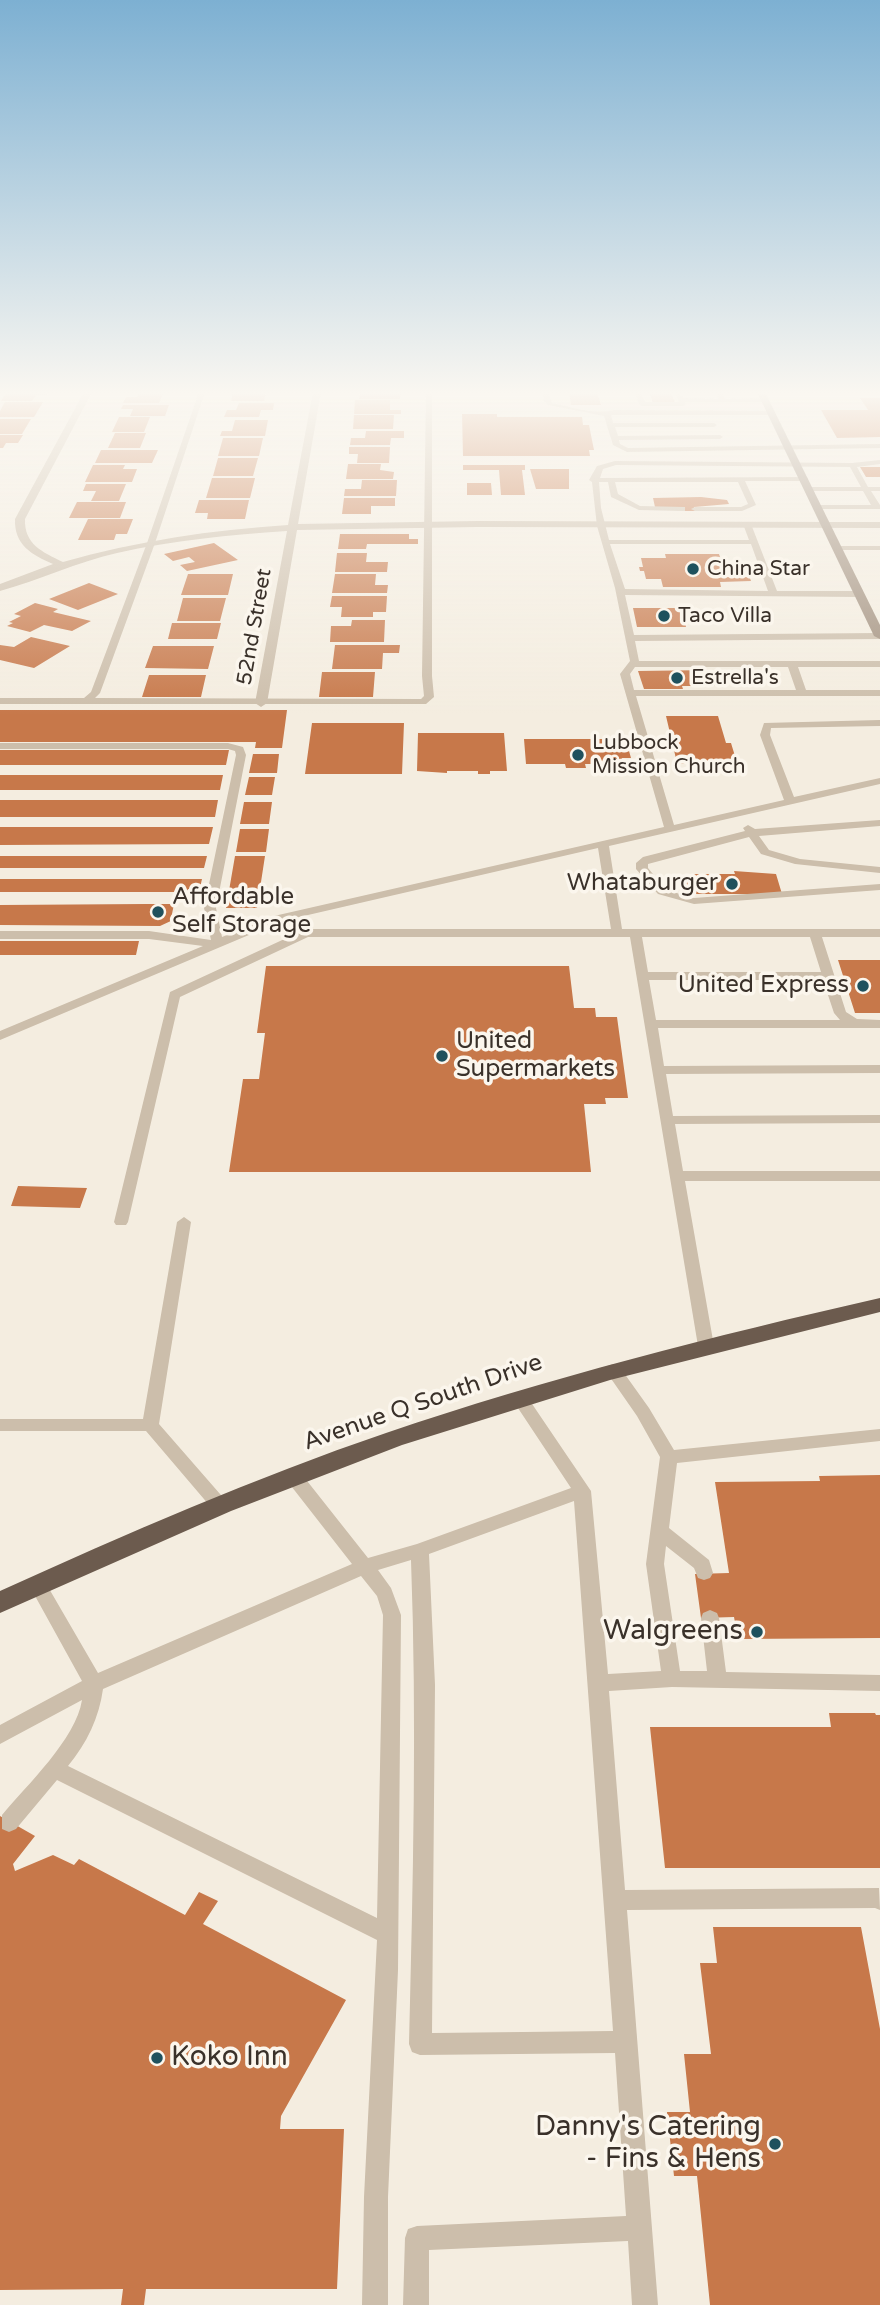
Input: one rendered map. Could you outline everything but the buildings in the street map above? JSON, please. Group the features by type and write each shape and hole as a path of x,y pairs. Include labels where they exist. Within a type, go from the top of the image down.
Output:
{"highway":[{"name":"Avenue Q South Drive","path":"0,1603 294,1477 448,1421 613,1370 880,1305"}],"main road":[{"path":"813,500 880,636"}],"street":[{"path":"30,500 20,519 18,532 26,544 60,564"},
{"name":"52nd Street","path":"261,703 298,500"},
{"path":"0,588 60,564 151,543 293,526 880,525"}],"lane":[{"path":"87,701 94,693 166,500"},
{"path":"0,701 423,702 429,697 429,500"},
{"path":"597,500 635,661 625,674 670,829"},
{"path":"623,500 639,508 682,509"},
{"path":"695,509 742,509 752,505 750,500"},
{"path":"817,507 878,507"},
{"path":"747,524 774,594"},
{"path":"607,542 754,542"},
{"path":"837,548 880,548"},
{"path":"619,588 623,592 634,594 859,594"},
{"path":"630,638 880,636"},
{"path":"632,664 880,664"},
{"path":"792,664 802,693"},
{"path":"630,693 880,694"},
{"path":"790,801 765,735 767,726 880,723"},
{"path":"0,746 228,746 239,749 241,755 210,908 218,944"},
{"path":"0,1035 278,918 880,781"},
{"path":"738,813 765,852 799,862 880,870"},
{"path":"880,823 751,833 648,859 642,863 642,869 662,892 694,901 880,887"},
{"path":"603,844 617,933"},
{"path":"121,1222 174,995 306,933 880,933"},
{"path":"635,933 706,1346"},
{"path":"815,933 840,1013 845,1020 856,1024"},
{"path":"0,935 149,935 218,944"},
{"path":"643,976 828,976"},
{"path":"651,1024 880,1024"},
{"path":"659,1070 880,1069"},
{"path":"667,1120 880,1119"},
{"path":"677,1176 880,1176"},
{"path":"150,1426 184,1222"},
{"path":"613,1370 643,1412 669,1457 655,1564 672,1679"},
{"path":"520,1399 582,1491 599,1683 645,2305"},
{"path":"0,1425 150,1426 221,1507"},
{"path":"669,1457 880,1435"},
{"path":"294,1477 385,1593 392,1615 387,1934 376,2197 375,2305"},
{"path":"0,1735 94,1684 364,1567 420,1550 582,1491"},
{"path":"659,1530 703,1565 704,1573"},
{"path":"420,1550 425,1685 420,2043 626,2042"},
{"path":"9,1822 74,1744 90,1712 94,1684 38,1585"},
{"path":"710,1618 718,1680"},
{"path":"599,1683 672,1679 880,1683"},
{"path":"53,1768 387,1934"},
{"path":"615,1900 880,1900"},
{"path":"416,2305 417,2238 640,2228"}],"place":[{"name":"China Star","path":"693,569"},
{"name":"Taco Villa","path":"664,616"},
{"name":"Estrella's","path":"677,678"},
{"name":"Lubbock Mission Church","path":"578,755"},
{"name":"Whataburger","path":"732,884"},
{"name":"Affordable Self Storage","path":"158,912"},
{"name":"United Express","path":"863,986"},
{"name":"United Supermarkets","path":"442,1056"},
{"name":"Walgreens","path":"757,1632"},
{"name":"Koko Inn","path":"157,2058"},
{"name":"Danny's Catering - Fins & Hens","path":"775,2144"}]}
